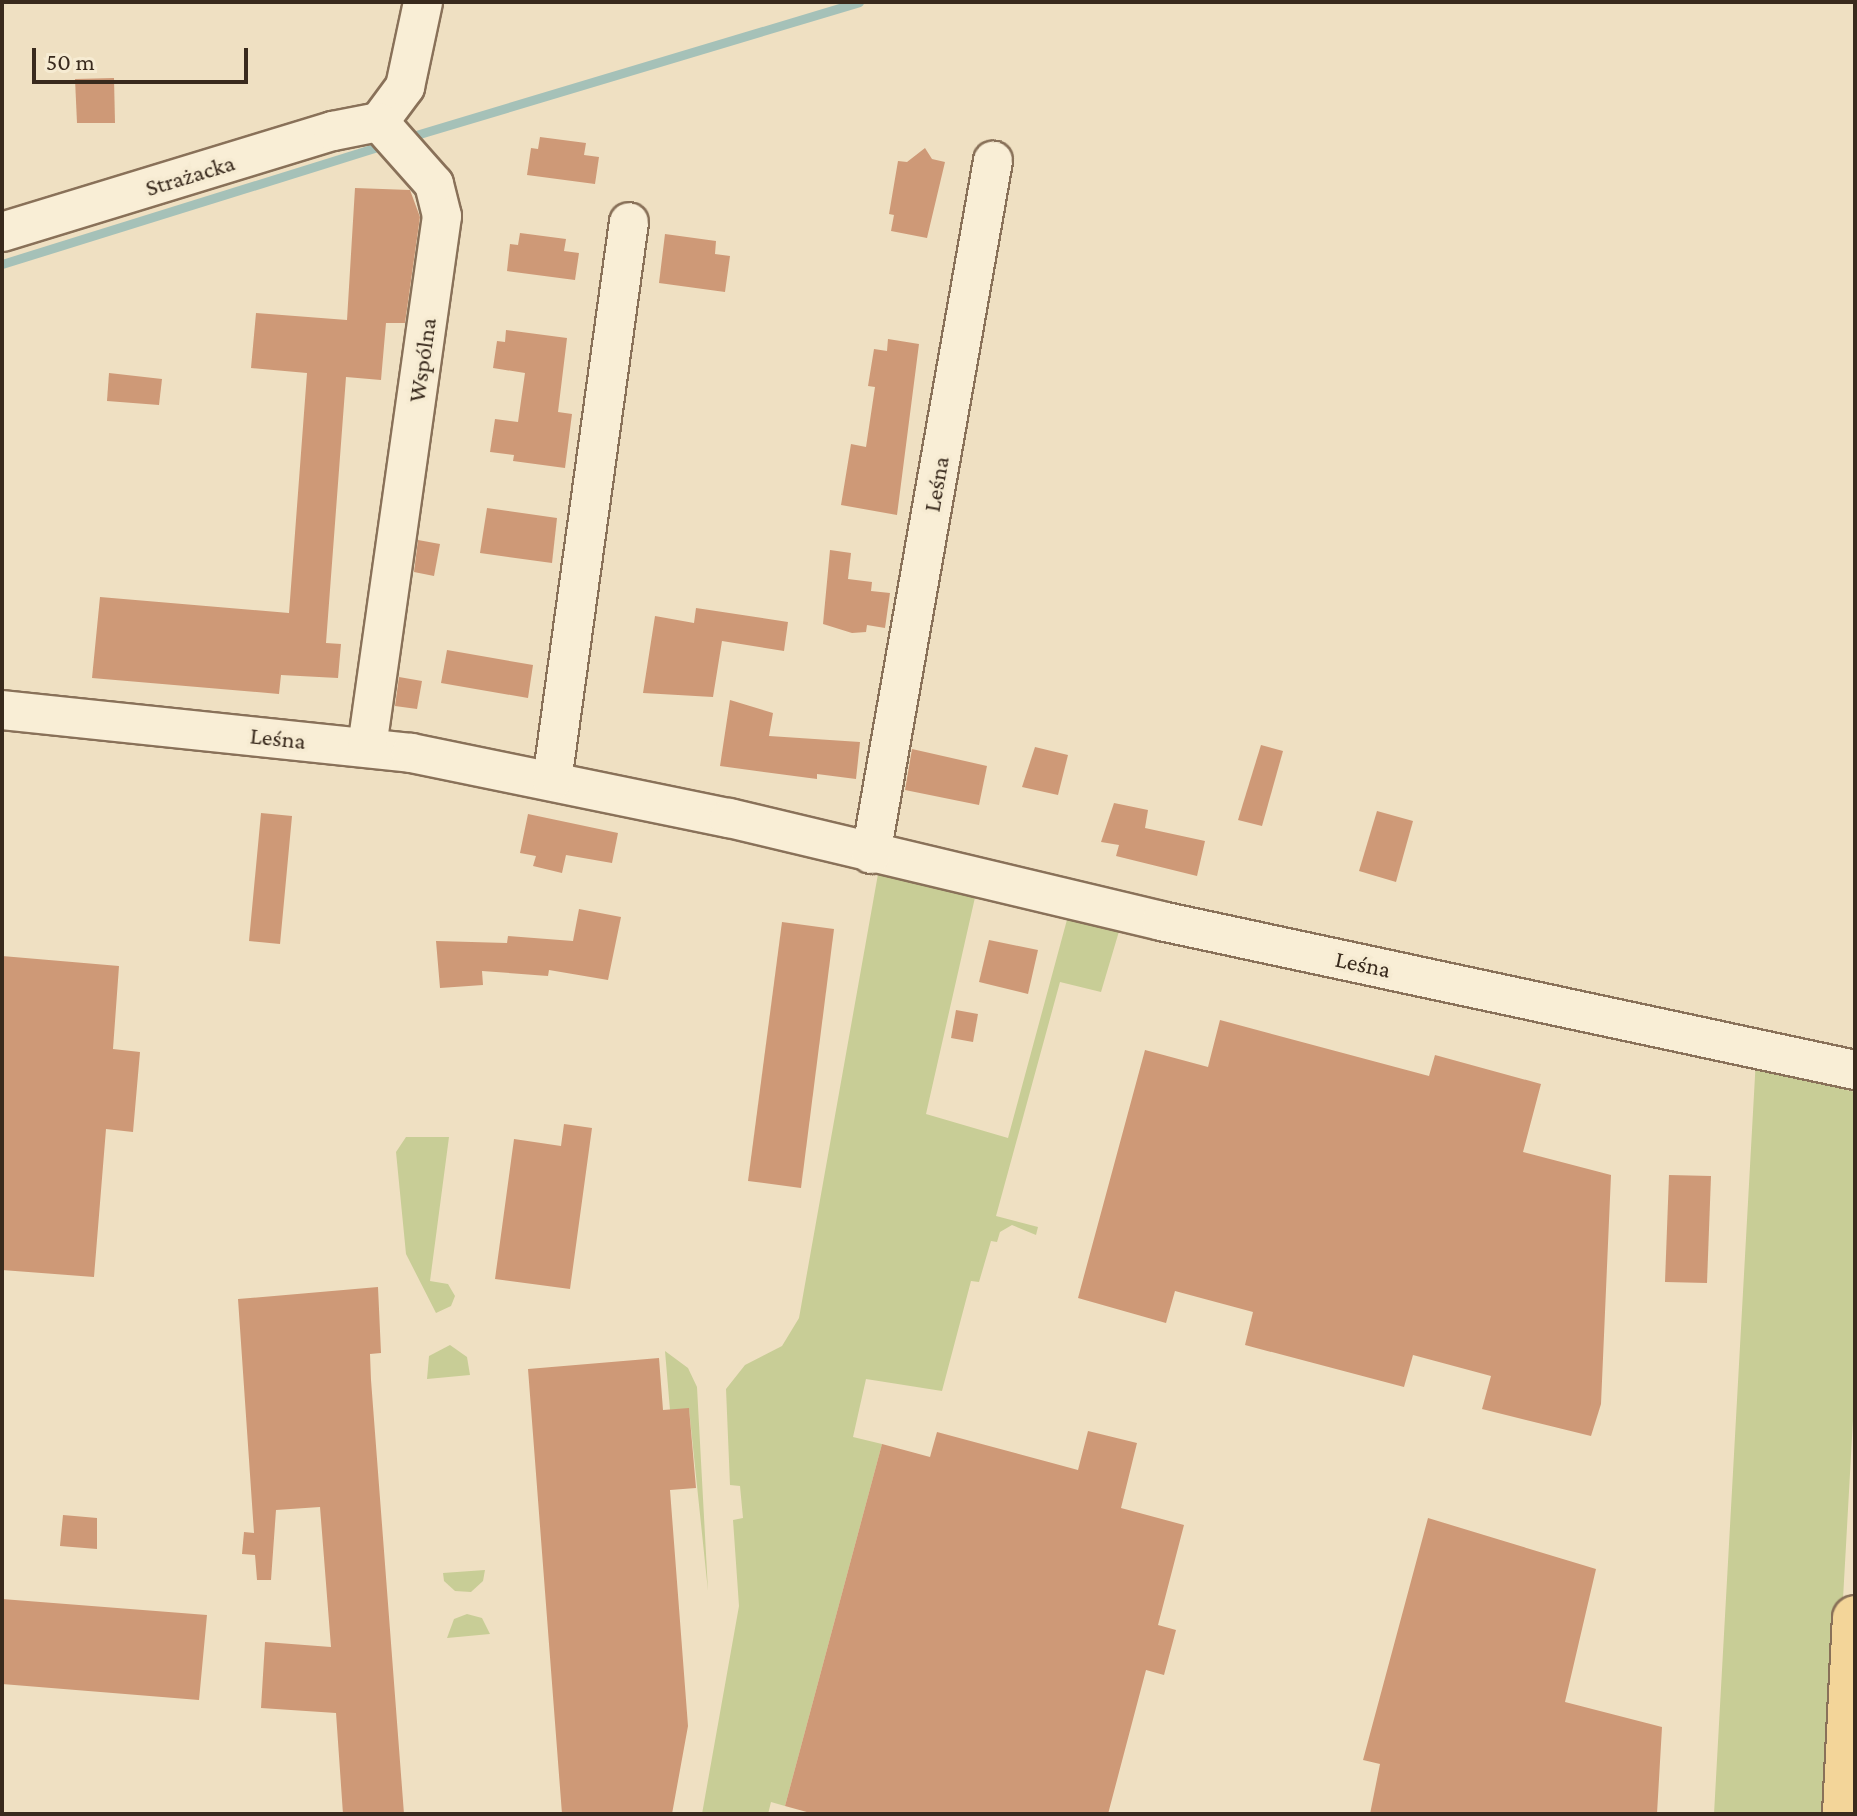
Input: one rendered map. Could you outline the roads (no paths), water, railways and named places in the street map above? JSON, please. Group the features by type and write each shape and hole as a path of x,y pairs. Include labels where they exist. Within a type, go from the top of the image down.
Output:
{"main road":[{"path":"1845,1814 1855,1618"}],"street":[{"path":"388,131 405,87 423,2"},
{"name":"Strażacka","path":"2,232 333,131 388,131"},
{"name":"Wspólna","path":"367,747 442,216 434,184 388,131"},
{"name":"Leśna","path":"871,854 993,161"},
{"path":"552,781 629,222"},
{"name":"Leśna","path":"2,710 367,747 552,781 1855,1070"}],"waterway":[{"path":"406,138 859,2"},
{"path":"2,264 384,145"}]}
